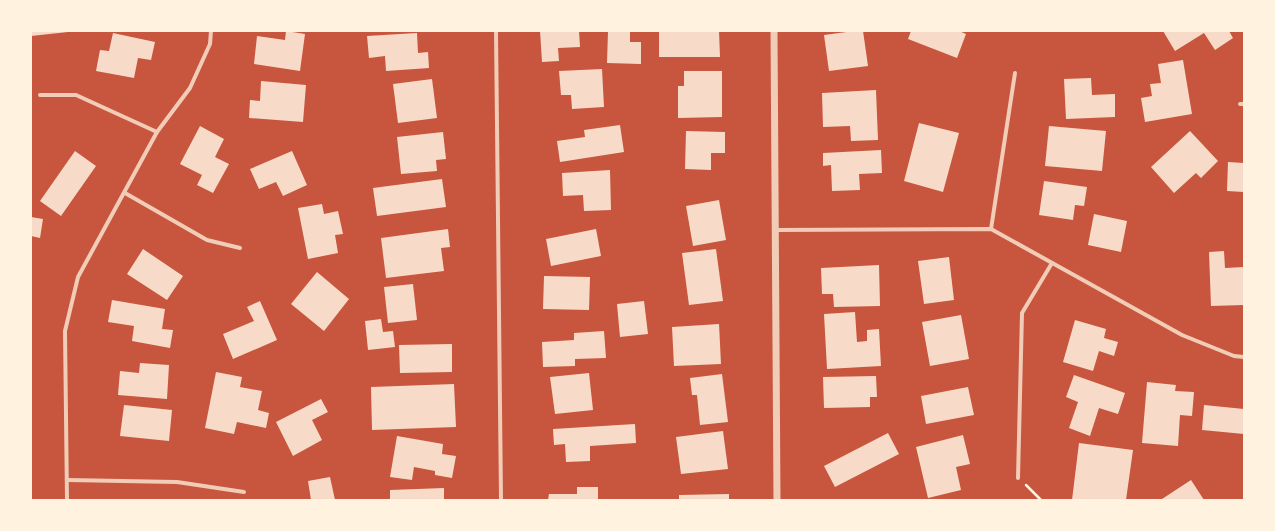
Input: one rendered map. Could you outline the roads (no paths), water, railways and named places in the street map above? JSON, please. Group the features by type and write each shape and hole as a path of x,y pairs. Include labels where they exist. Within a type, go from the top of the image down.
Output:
{"street":[{"path":"67,500 65,331 78,277 157,132 190,88 210,44 211,31"},
{"path":"496,31 501,500"},
{"path":"774,31 777,500"},
{"path":"991,229 1015,72"},
{"path":"40,95 76,95 157,132"},
{"path":"125,193 207,240 240,248"},
{"path":"775,230 991,229 1182,335 1234,356 1244,357"},
{"path":"1018,478 1022,313 1052,263"},
{"path":"67,480 177,482 244,492"}]}
